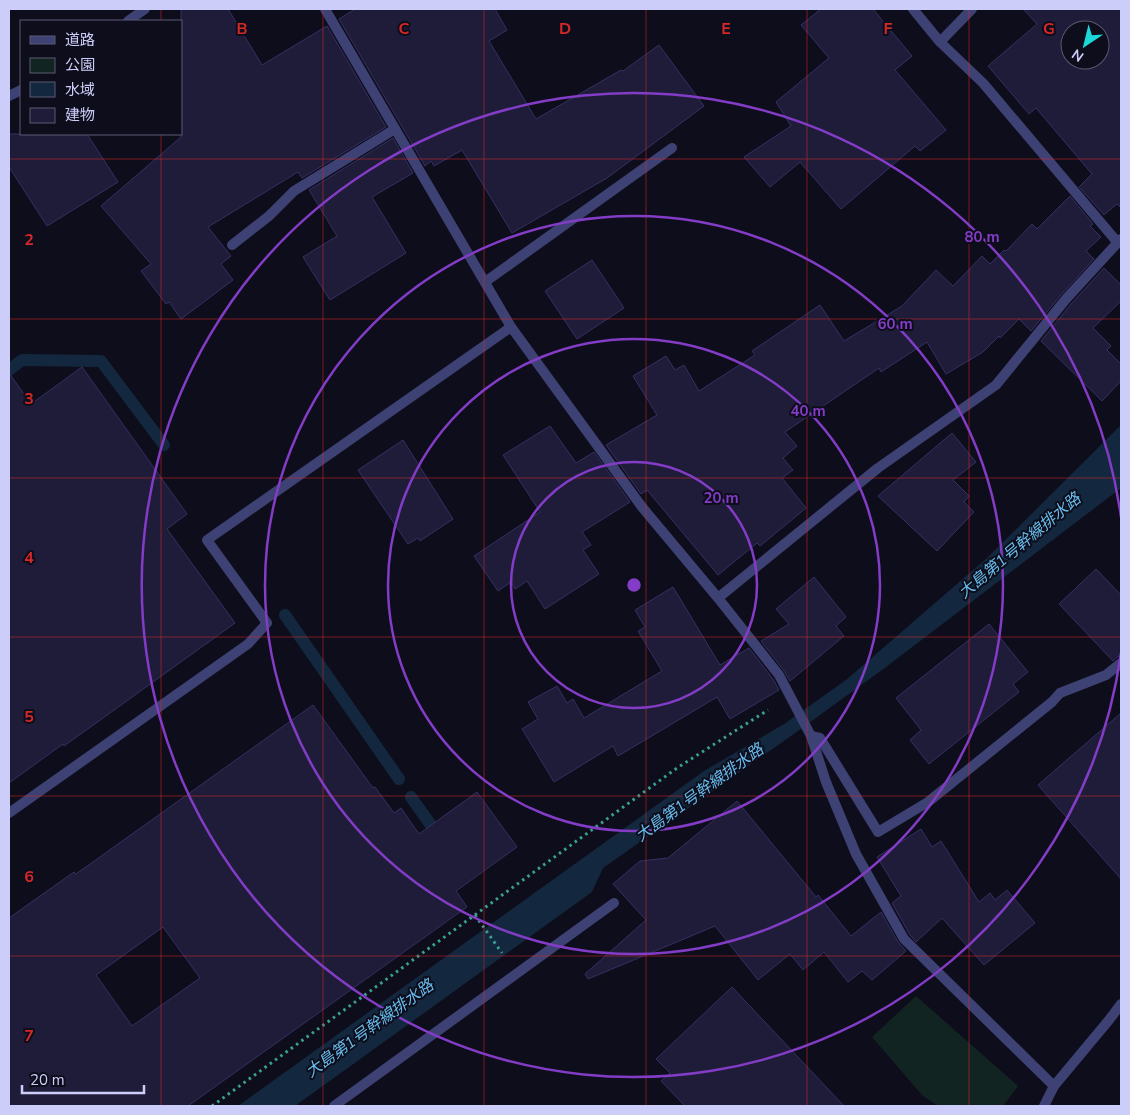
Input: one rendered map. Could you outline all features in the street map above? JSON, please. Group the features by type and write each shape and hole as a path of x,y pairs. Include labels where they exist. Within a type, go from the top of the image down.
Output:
{"street":[{"path":"130,20 146,9"},
{"path":"325,9 511,327 642,508 718,598 779,675 811,736 826,782 856,854 904,939 1054,1086"},
{"path":"718,598 878,468 996,384 1066,299 1119,241 983,83 940,42 913,9"},
{"path":"940,42 972,9"},
{"path":"232,245 269,216 294,191 395,128"},
{"path":"485,282 672,148"},
{"path":"9,812 248,644 267,623 206,540 511,327"},
{"path":"811,736 820,738 878,832 928,802 1052,702 1060,693 1106,675 1121,663"},
{"path":"334,1106 614,903"},
{"path":"1044,1106 1054,1086 1110,1020 1121,1004"}],"path":[{"path":"212,1106 677,768 791,699"},
{"path":"475,915 503,954"}],"green space":[{"path":"916,996 1018,1086 1003,1106 938,1106 922,1095 872,1037"}],"water":[{"name":"大島第1号幹線排水路","path":"1121,425 1121,488 882,670 603,868 592,892 295,1106 238,1106 704,771 784,724 846,680 987,558"}],"building":[{"path":"181,9 228,9 262,65 327,26 386,127 302,178 298,172 208,227 231,256 221,264 233,280 181,319 169,302 166,304 141,271 151,264 101,206 182,135"},
{"path":"355,9 495,9 507,30 489,41 536,119 621,70 623,71 659,45 704,106 607,178 512,233 462,150 434,166 431,161 425,166 339,19"},
{"path":"821,9 873,9 912,56 895,70 946,130 920,151 915,146 841,209 800,162 770,187 744,157 791,126 776,102 829,58 801,25"},
{"path":"1023,9 1121,9 1121,208 1117,204 1104,215 1079,187 1092,174 1036,108 1029,114 988,66 1037,24"},
{"path":"9,134 88,135 118,182 47,226 9,167"},
{"path":"393,138 413,173 372,197 406,253 330,300 303,257 337,236 309,190"},
{"path":"1070,196 1093,224 1090,226 1101,237 1086,251 1094,259 1031,331 1019,319 983,352 946,374 927,342 881,372 879,368 785,432 797,446 783,458 793,470 782,478 806,508 760,546 757,543 718,575 647,490 641,494 606,445 657,415 633,376 666,356 675,370 684,365 699,391 755,355 752,351 820,305 844,341 902,306 936,270 953,286 982,256 990,264 1004,250 1006,251 1032,224 1037,229"},
{"path":"592,260 624,308 577,339 545,291"},
{"path":"1104,268 1121,285 1121,301 1093,328 1111,346 1107,350 1121,364 1121,381 1102,401 1041,341"},
{"path":"82,367 187,514 167,529 235,623 64,746 63,744 9,783 9,373 31,404"},
{"path":"550,426 576,463 594,452 630,502 582,532 591,545 583,550 599,574 545,609 527,581 515,589 511,582 498,591 474,556 540,512 503,455"},
{"path":"952,433 976,462 953,480 969,496 964,502 974,512 937,551 878,496"},
{"path":"403,440 453,519 420,541 418,538 408,544 358,470"},
{"path":"1096,569 1121,595 1121,656 1113,661 1059,604"},
{"path":"814,577 846,617 836,626 844,636 790,681 761,641 789,624 776,609"},
{"path":"673,587 720,665 749,648 773,679 779,690 730,719 717,697 618,756 613,746 554,782 522,729 538,719 528,702 557,686 567,703 573,699 584,718 662,671 638,631 645,627 635,610"},
{"path":"989,624 1028,672 1013,684 1019,692 929,764 910,740 921,730 896,698"},
{"path":"313,705 373,788 375,787 394,813 401,808 419,834 477,792 517,847 456,891 467,907 188,1106 9,1106 9,918 74,872 76,874","holes":["163,927 200,978 132,1026 96,975"]},
{"path":"1121,713 1121,879 1038,785"},
{"path":"737,801 816,897 818,895 851,936 881,912 898,942 906,951 872,980 862,971 848,982 824,952 803,970 790,954 758,980 715,926 588,979 585,974 646,920 613,884 640,861 668,858"},
{"path":"921,829 932,847 941,841 979,902 990,893 995,900 1007,890 1035,923 984,965 942,918 916,942 892,903 901,896 877,857"},
{"path":"732,987 844,1106 685,1106 661,1081 670,1073 656,1059"}],"waterway":[{"path":"9,370 22,360 101,361 164,445"},
{"path":"285,615 399,779"},
{"path":"411,797 440,838"}]}
